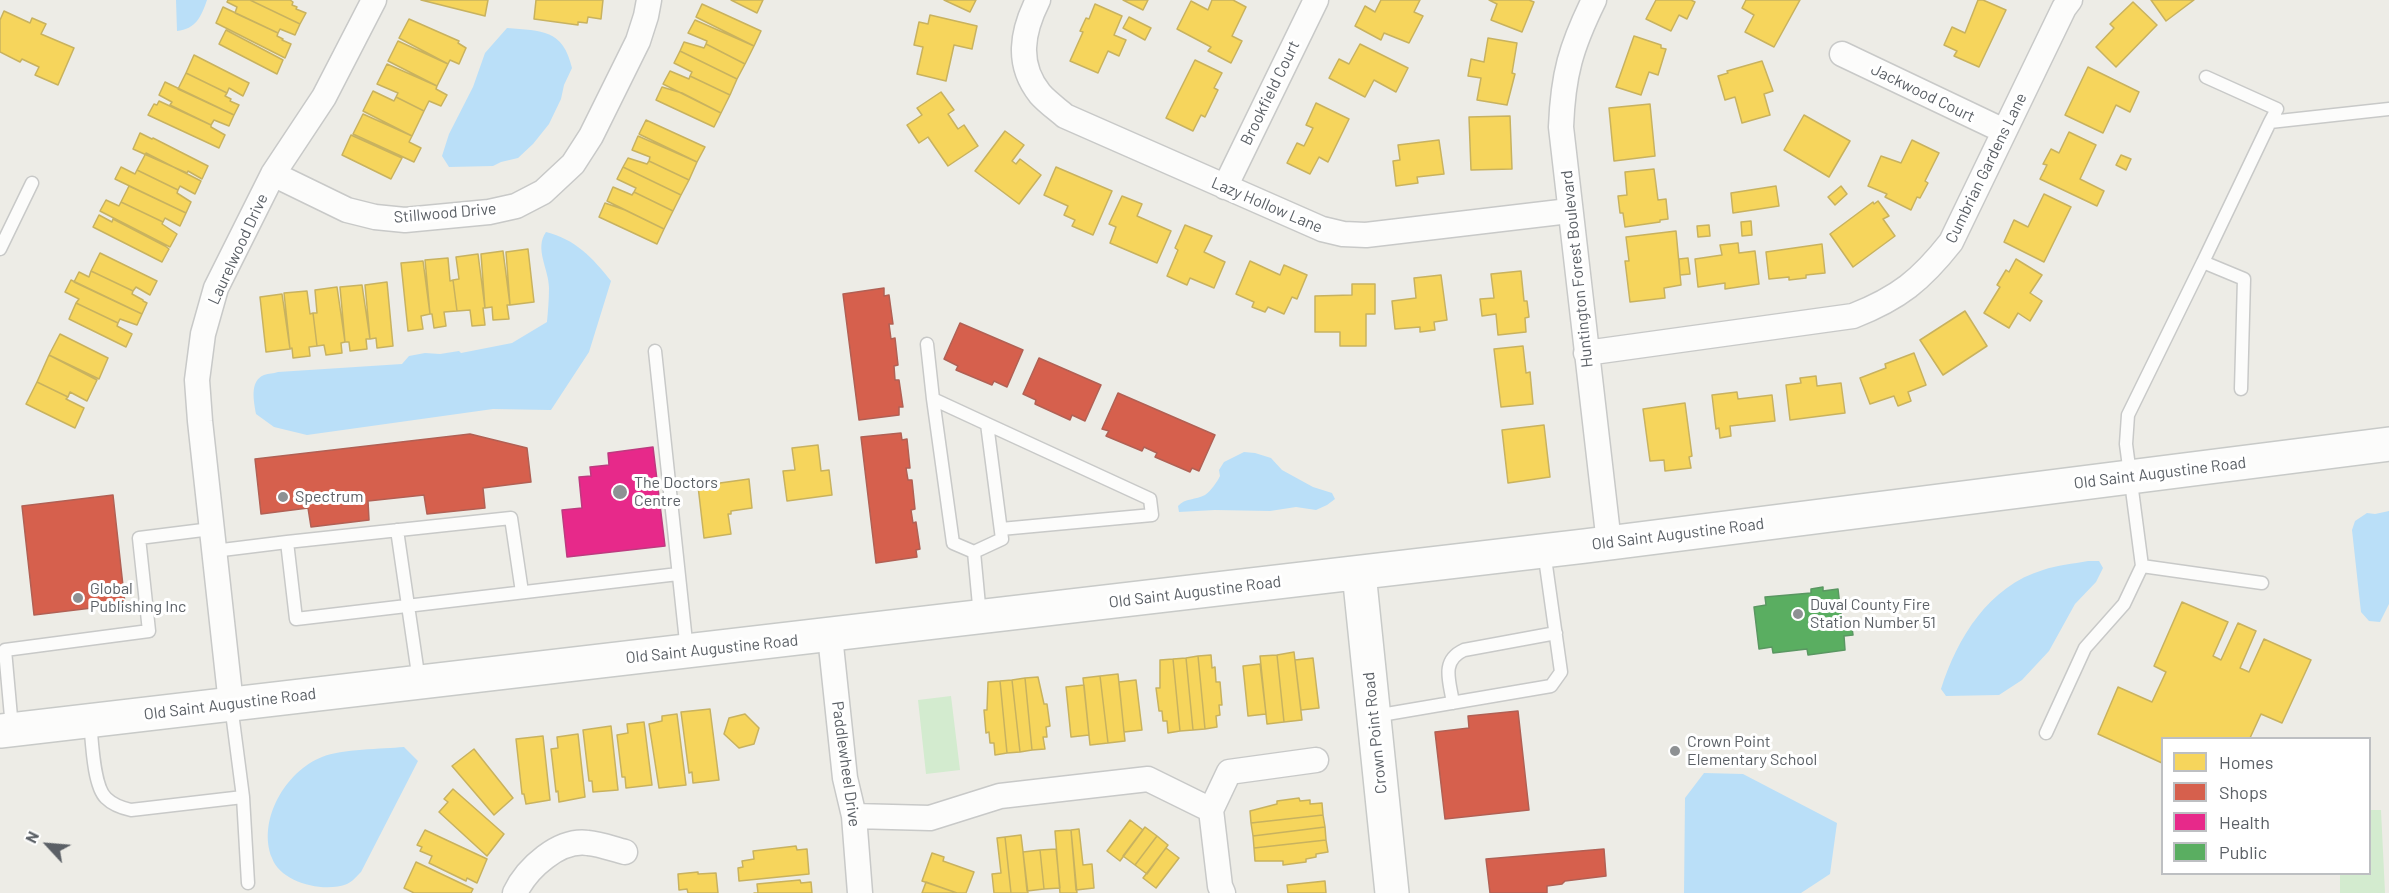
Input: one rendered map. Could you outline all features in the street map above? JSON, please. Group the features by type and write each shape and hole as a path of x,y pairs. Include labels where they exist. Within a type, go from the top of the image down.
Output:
{"main road":[{"name":"Old Saint Augustine Road","path":"6,730 830,636 1544,551 2389,444"},
{"name":"Crown Point Road","path":"1359,573 1392,893"}],"street":[{"name":"Laurelwood Drive","path":"231,704 197,380 203,334 216,288 273,174 324,97 374,0"},
{"name":"Stillwood Drive","path":"273,174 347,210 375,217 405,220 489,212 516,206 543,192 573,164 591,136 638,41 649,0"},
{"name":"Lazy Hollow Lane","path":"1038,0 1028,20 1023,43 1026,69 1040,94 1065,116 1322,229 1343,234 1366,235 1569,211"},
{"name":"Brookfield Court","path":"1225,187 1316,0"},
{"name":"Huntington Forest Boulevard","path":"1594,0 1578,32 1567,66 1562,98 1562,127 1569,211 1609,543"},
{"name":"Cumbrian Gardens Lane","path":"1586,353 1853,316 1884,304 1911,285 1932,267 1952,242 2004,131 2070,0"},
{"name":"Jackwood Court","path":"1842,54 2004,131"},
{"name":"Paddlewheel Drive","path":"830,636 845,778 854,816 860,893"},
{"path":"1224,893 1220,886 1211,810 1229,772 1316,760"},
{"path":"854,816 930,818 999,796 1148,779 1211,810"},
{"path":"515,893 533,866 557,849 586,842 625,852"}],"lane":[{"path":"2046,733 2085,648 2124,604 2142,566 2126,444 2128,415 2277,109 2206,77"},
{"path":"2270,122 2389,108"},
{"path":"0,249 32,183"},
{"path":"2203,262 2244,279 2241,389"},
{"path":"927,344 952,543 974,552 1002,539 987,424"},
{"path":"655,351 687,652"},
{"path":"933,399 1150,498 1152,515 1001,529"},
{"path":"6,730 5,650 149,631 139,537 287,542 511,518 522,592"},
{"path":"397,530 419,682"},
{"path":"287,542 296,620 678,574"},
{"path":"1374,716 1551,686 1561,672 1544,551"},
{"path":"974,552 980,617"},
{"path":"2142,566 2262,584"},
{"path":"1453,704 1448,669 1450,659 1464,650 1556,633"},
{"path":"231,704 243,797 248,883"},
{"path":"90,720 99,788 105,798 118,807 131,810 243,797"}],"green space":[{"path":"951,696 960,770 926,774 918,700"},
{"path":"2371,810 2381,810 2385,893 2340,893 2340,875 2371,875"}],"water":[{"path":"176,0 207,0 197,21 189,28 177,31"},
{"path":"507,28 541,32 557,39 563,46 572,68 564,85 561,99 549,124 518,158 493,166 449,167 442,156 449,134 473,87 485,53"},
{"path":"546,232 566,239 583,250 611,281 589,352 551,410 493,409 307,435 274,427 256,414 254,387 259,378 266,374 402,364 409,356 459,351 461,353 512,343 547,322 549,288 541,245"},
{"path":"1244,452 1271,458 1282,470 1313,487 1332,493 1335,499 1316,510 1296,507 1270,511 1179,512 1178,506 1181,503 1205,495 1212,489 1220,476 1219,470 1224,462"},
{"path":"2389,511 2389,604 2380,622 2369,621 2361,612 2352,530 2355,521 2367,513"},
{"path":"2099,561 2103,568 2096,582 2075,604 2049,651 2022,680 1999,695 1946,696 1941,689 1956,651 1966,633 1991,601 2024,578 2048,568"},
{"path":"404,747 418,761 361,872 354,879 338,886 316,886 294,880 277,867 268,843 268,828 278,798 297,773 309,764 330,754"},
{"path":"1704,773 1743,774 1837,823 1830,874 1801,893 1684,893 1685,798"}],"building: Homes":[{"path":"228,0 250,0 300,24 295,35 280,29 278,33 235,13 237,7 227,2"},
{"path":"250,0 290,0 293,2 292,5 297,7 296,9 306,13 300,24"},
{"path":"421,0 488,0 485,16"},
{"path":"536,0 603,0 601,19 588,17 587,23 578,22 578,25 534,19"},
{"path":"731,0 763,0 757,13"},
{"path":"944,0 976,0 970,12"},
{"path":"1123,0 1148,0 1143,10"},
{"path":"1212,0 1233,0 1246,7 1232,36 1242,41 1231,63 1208,51 1211,47 1177,29 1191,1 1208,10"},
{"path":"1381,0 1420,0 1414,12 1423,16 1409,43 1384,33 1381,40 1355,26 1365,6 1375,12"},
{"path":"1489,0 1534,2 1522,32 1491,20 1497,4"},
{"path":"1656,0 1695,2 1687,19 1679,15 1671,31 1646,19"},
{"path":"1746,0 1800,0 1774,47 1745,32 1754,15 1742,8"},
{"path":"1978,0 2006,10 1979,67 1954,56 1957,51 1944,45 1952,27 1965,33"},
{"path":"2151,0 2194,0 2166,21"},
{"path":"2133,2 2157,25 2116,67 2096,47 2114,28 2110,24"},
{"path":"702,4 761,31 754,46 696,17"},
{"path":"1095,4 1122,16 1114,35 1126,40 1119,56 1108,51 1098,73 1070,61 1083,32 1080,31 1086,18 1089,19"},
{"path":"223,7 278,33 277,36 291,44 285,58 216,23"},
{"path":"4,11 30,23 32,18 46,24 41,34 74,48 58,85 35,75 39,67 22,59 20,62 0,52 0,20"},
{"path":"930,15 977,26 972,49 954,45 946,81 917,74 923,47 914,45 919,22 928,24"},
{"path":"1129,17 1151,28 1145,40 1123,28"},
{"path":"409,19 459,41 458,43 466,48 459,64 450,60 448,64 399,38"},
{"path":"695,20 754,46 745,64 706,44 707,41 688,33"},
{"path":"226,30 283,60 277,74 219,44"},
{"path":"1634,36 1661,45 1661,48 1666,49 1658,75 1649,72 1641,95 1616,87"},
{"path":"1488,38 1517,43 1512,73 1515,74 1507,105 1477,100 1481,78 1468,76 1471,59 1484,62"},
{"path":"398,41 448,64 437,86 388,61"},
{"path":"684,42 704,48 706,44 745,64 737,79 680,51"},
{"path":"1360,44 1408,68 1396,92 1374,80 1365,97 1329,78 1339,59 1349,64"},
{"path":"680,51 737,79 730,95 690,76 692,72 674,63"},
{"path":"194,55 249,83 243,96 229,88 227,93 186,73"},
{"path":"1195,60 1222,73 1214,88 1218,90 1205,117 1201,115 1193,131 1166,118"},
{"path":"1762,61 1773,91 1764,94 1770,115 1742,123 1735,97 1725,100 1718,76 1728,73 1727,71"},
{"path":"387,64 437,86 436,89 447,95 441,106 429,101 424,111 396,97 398,93 377,84"},
{"path":"2088,67 2139,92 2130,112 2116,105 2103,133 2065,115"},
{"path":"670,71 689,79 690,76 730,95 721,113 663,84"},
{"path":"186,73 227,93 225,96 231,99 230,101 239,105 234,115 178,89"},
{"path":"165,82 234,115 229,126 214,120 211,125 170,105 172,102 159,95"},
{"path":"662,87 682,93 721,113 714,127 656,100"},
{"path":"373,91 394,101 396,97 424,111 412,136 363,111"},
{"path":"941,92 954,110 948,114 958,129 964,125 978,146 948,166 928,137 919,143 907,125 922,115 917,108"},
{"path":"159,101 211,125 225,135 219,148 148,115 154,104 157,105"},
{"path":"1316,103 1349,119 1328,162 1319,157 1310,174 1287,163 1297,143 1304,146 1313,128 1306,125"},
{"path":"1650,104 1655,156 1614,161 1609,108"},
{"path":"363,114 412,136 409,142 421,148 414,162 353,134"},
{"path":"1804,115 1850,141 1829,177 1784,150"},
{"path":"1510,116 1512,169 1471,170 1469,117"},
{"path":"646,120 705,147 697,162 639,134"},
{"path":"1005,131 1024,145 1012,161 1016,164 1020,159 1041,175 1019,204 975,171"},
{"path":"2069,132 2096,145 2080,179 2104,191 2097,206 2040,179 2047,165 2043,164 2051,149 2059,153"},
{"path":"140,133 208,166 202,179 133,149"},
{"path":"351,135 402,158 391,179 342,155"},
{"path":"638,136 697,162 689,180 649,161 650,157 632,150"},
{"path":"1439,140 1444,174 1417,177 1418,183 1396,186 1393,161 1400,160 1398,145"},
{"path":"1912,140 1939,153 1925,181 1928,183 1920,198 1917,197 1911,210 1885,197 1887,194 1868,186 1881,156 1901,163"},
{"path":"146,153 201,181 195,194 180,186 178,190 137,170"},
{"path":"2121,155 2131,159 2126,170 2116,165"},
{"path":"628,158 647,164 649,161 689,180 681,195 623,167"},
{"path":"121,167 135,174 137,170 178,190 177,193 191,202 186,213 115,179"},
{"path":"623,167 681,195 673,211 634,192 636,188 617,179"},
{"path":"1056,167 1112,191 1093,235 1072,226 1075,220 1064,215 1068,206 1044,195"},
{"path":"1654,169 1658,200 1666,199 1668,219 1625,227 1618,196 1627,195 1625,172"},
{"path":"129,186 186,213 180,226 165,218 163,222 121,202"},
{"path":"1776,186 1779,206 1733,213 1731,193"},
{"path":"1841,186 1847,194 1835,205 1828,197"},
{"path":"613,187 632,195 634,192 673,211 664,229 607,201"},
{"path":"2044,194 2071,207 2044,262 2004,242 2014,220 2028,227"},
{"path":"1122,196 1142,204 1137,216 1171,231 1157,263 1110,243 1116,227 1109,224"},
{"path":"106,200 119,206 121,202 163,222 162,224 177,234 170,247 100,211"},
{"path":"1878,201 1889,216 1883,219 1895,236 1853,267 1830,234 1873,202 1874,204"},
{"path":"605,203 664,229 657,244 599,217"},
{"path":"99,215 112,222 113,219 165,246 169,249 162,262 93,227"},
{"path":"1751,221 1752,235 1742,236 1741,222"},
{"path":"1185,225 1212,236 1204,252 1225,262 1214,288 1190,278 1187,285 1167,276"},
{"path":"1709,225 1710,236 1698,237 1697,226"},
{"path":"1676,231 1681,285 1664,288 1665,298 1630,302 1625,261 1629,261 1626,237"},
{"path":"1738,243 1739,253 1755,251 1759,284 1725,289 1725,283 1698,287 1695,259 1722,255 1720,245"},
{"path":"1822,244 1825,273 1789,280 1789,277 1769,279 1766,252"},
{"path":"528,249 534,302 510,305 506,252"},
{"path":"503,251 510,305 507,305 509,319 493,320 492,307 485,308 481,254"},
{"path":"100,253 157,281 150,295 136,287 133,291 91,271"},
{"path":"478,254 485,325 472,326 470,310 457,311 453,280 459,279 456,257"},
{"path":"448,258 450,281 453,280 457,311 444,312 446,326 434,328 432,314 430,314 425,260"},
{"path":"1688,258 1690,274 1680,275 1679,259"},
{"path":"2016,259 2042,275 2030,293 2042,301 2030,321 2018,313 2009,328 1984,313 2000,287 1997,285 2006,270 2009,272"},
{"path":"423,261 430,314 421,316 423,329 408,331 401,263"},
{"path":"1250,261 1280,275 1284,265 1307,275 1297,299 1292,297 1284,314 1268,307 1265,312 1252,307 1254,302 1236,294"},
{"path":"91,271 133,291 132,294 147,303 142,314 74,282 79,272 89,277"},
{"path":"1521,271 1524,301 1527,301 1529,317 1525,318 1526,332 1498,335 1496,314 1482,316 1480,299 1494,298 1491,274"},
{"path":"1441,275 1447,320 1434,322 1435,330 1420,332 1420,327 1395,329 1392,301 1416,298 1414,278"},
{"path":"71,280 142,314 137,325 120,319 118,323 76,303 79,299 65,292"},
{"path":"387,282 393,346 377,348 376,338 370,339 365,285"},
{"path":"1352,284 1375,284 1375,314 1366,314 1366,346 1340,346 1340,332 1315,332 1315,296 1352,295"},
{"path":"362,285 370,339 366,339 367,349 350,351 349,342 345,342 340,287"},
{"path":"337,287 345,342 341,343 342,353 326,355 324,345 317,346 313,313 317,313 315,290"},
{"path":"307,291 310,314 313,313 317,346 309,347 310,356 293,358 284,293"},
{"path":"282,294 290,349 266,352 260,297"},
{"path":"76,303 118,323 117,326 132,334 126,347 69,319"},
{"path":"1965,311 1987,346 1943,375 1920,340"},
{"path":"60,334 108,358 99,379 49,355"},
{"path":"1523,346 1526,373 1530,372 1533,404 1501,407 1494,349"},
{"path":"1914,353 1926,385 1908,392 1911,401 1898,406 1894,396 1870,404 1860,378 1886,368 1885,364"},
{"path":"49,355 97,380 87,401 70,392 68,397 37,382"},
{"path":"1816,376 1817,386 1841,383 1845,413 1790,420 1786,385 1801,383 1800,378"},
{"path":"37,382 68,397 66,399 84,408 75,428 26,404"},
{"path":"1737,392 1738,399 1772,395 1775,421 1730,426 1731,436 1720,438 1719,428 1716,429 1712,395"},
{"path":"1685,403 1692,456 1689,457 1691,468 1665,471 1664,460 1650,461 1643,409"},
{"path":"1544,425 1550,477 1508,483 1502,430"},
{"path":"818,445 821,471 829,470 832,495 787,501 783,471 795,470 792,448"},
{"path":"749,479 752,508 731,511 731,514 728,514 731,534 704,538 698,486"},
{"path":"2182,602 2228,622 2213,656 2221,660 2238,623 2256,631 2240,668 2249,672 2264,639 2311,660 2282,723 2261,714 2250,737 2161,737 2161,763 2098,734 2118,687 2152,702 2166,672 2154,666"},
{"path":"1294,652 1302,720 1284,722 1277,655"},
{"path":"1211,655 1216,682 1220,682 1222,705 1219,705 1220,715 1216,716 1217,727 1205,729 1198,656"},
{"path":"1277,655 1284,722 1267,724 1260,656"},
{"path":"1198,656 1205,729 1193,730 1186,658"},
{"path":"1186,658 1193,730 1180,731 1173,659"},
{"path":"1313,658 1319,708 1301,710 1295,660"},
{"path":"1173,659 1180,731 1168,733 1167,721 1163,721 1162,711 1159,711 1156,688 1160,688 1160,660"},
{"path":"1260,664 1266,714 1248,716 1243,666"},
{"path":"1118,674 1125,741 1108,743 1100,676"},
{"path":"1100,676 1108,743 1090,745 1083,678"},
{"path":"1038,677 1044,704 1047,704 1050,726 1046,727 1047,737 1043,737 1045,749 1032,750 1025,678"},
{"path":"1025,678 1032,750 1020,752 1012,680"},
{"path":"1012,680 1020,752 1007,753 1000,681"},
{"path":"1136,680 1142,730 1124,732 1119,682"},
{"path":"1000,681 1007,753 995,755 994,743 990,743 989,732 986,733 984,710 987,710 988,682"},
{"path":"1084,685 1089,735 1071,737 1066,687"},
{"path":"710,709 719,780 693,783 692,772 689,773 681,712"},
{"path":"677,714 686,785 659,788 649,724 662,721 662,716"},
{"path":"745,714 759,728 754,744 739,748 724,734 729,718"},
{"path":"644,722 652,785 626,788 625,777 622,777 617,735 628,733 627,724"},
{"path":"611,726 618,790 593,792 592,781 589,781 583,730"},
{"path":"578,734 585,797 559,802 551,749 558,748 557,737"},
{"path":"543,736 550,800 526,804 524,794 522,794 516,739"},
{"path":"474,749 513,798 494,815 452,766"},
{"path":"453,789 504,834 487,856 439,812 448,802 444,799"},
{"path":"1299,798 1300,801 1310,800 1310,804 1322,803 1323,815 1251,823 1250,811 1277,804 1277,801"},
{"path":"1323,815 1325,827 1253,836 1251,823"},
{"path":"1130,820 1143,830 1120,861 1107,851"},
{"path":"1145,827 1157,836 1135,865 1123,856"},
{"path":"1325,827 1326,840 1254,848 1253,836"},
{"path":"1079,829 1083,865 1092,864 1094,888 1076,890 1071,830"},
{"path":"425,830 487,859 477,883 467,878 466,881 429,863 432,856 420,851 422,847 417,845"},
{"path":"1071,830 1077,893 1060,893 1055,831"},
{"path":"1021,835 1028,893 1011,893 1005,837"},
{"path":"1157,836 1168,845 1147,874 1135,865"},
{"path":"1005,837 1011,893 994,893 992,874 1001,873 997,838"},
{"path":"1326,840 1328,852 1316,854 1316,857 1306,859 1306,862 1283,865 1283,861 1255,861 1254,848"},
{"path":"796,846 797,850 807,849 809,874 739,881 738,868 743,867 742,861 754,859 753,851"},
{"path":"1166,848 1179,858 1156,888 1143,878"},
{"path":"1056,849 1060,888 1044,889 1040,850"},
{"path":"1040,850 1044,889 1027,891 1023,852"},
{"path":"932,853 944,857 943,861 974,872 966,893 957,893 922,881"},
{"path":"416,862 473,889 471,893 414,893 404,888"},
{"path":"698,872 698,874 716,873 718,893 688,893 687,889 679,890 678,874"},
{"path":"800,880 801,883 811,882 812,893 758,893 757,884"},
{"path":"1325,881 1326,893 1288,893 1287,885"},
{"path":"926,882 957,893 922,893"}],"building: Shops":[{"path":"884,288 884,296 889,295 893,324 889,324 891,339 895,338 898,365 894,366 895,380 899,380 903,407 899,407 899,415 859,420 843,294"},
{"path":"960,323 1023,350 1007,387 994,381 992,385 956,370 958,366 944,359"},
{"path":"1039,358 1101,385 1085,421 1072,415 1070,420 1035,404 1036,400 1023,394"},
{"path":"1118,393 1215,435 1199,471 1192,468 1190,472 1155,457 1157,453 1144,447 1142,451 1106,436 1109,431 1102,429"},
{"path":"901,433 902,440 907,439 910,468 906,468 908,480 912,480 915,509 911,510 913,523 916,522 920,549 916,550 917,557 876,563 861,437"},
{"path":"470,434 527,448 531,482 483,488 485,508 427,514 424,495 368,501 369,520 311,527 308,508 261,514 255,459"},
{"path":"113,495 125,604 34,615 22,506"},
{"path":"1518,711 1529,810 1445,819 1435,732 1469,728 1468,716"},
{"path":"1604,849 1606,876 1565,881 1562,884 1547,886 1547,893 1490,893 1486,859"}],"building: Health":[{"name":"The Doctors Centre","path":"653,447 665,546 567,557 562,510 582,508 579,477 591,476 590,467 609,465 608,453"}],"building: Public":[{"name":"Duval County Fire Station Number 51","path":"1823,587 1823,591 1838,589 1842,623 1851,621 1853,635 1844,636 1845,650 1808,655 1807,649 1773,653 1772,647 1759,649 1754,607 1766,605 1765,597 1811,593 1811,589"}],"place":[{"name":"The Doctors Centre","path":"620,492"},
{"name":"Spectrum","path":"283,497"},
{"name":"Global Publishing Inc","path":"78,598"},
{"name":"Duval County Fire Station Number 51","path":"1798,614"},
{"name":"Crown Point Elementary School","path":"1675,751"}]}
